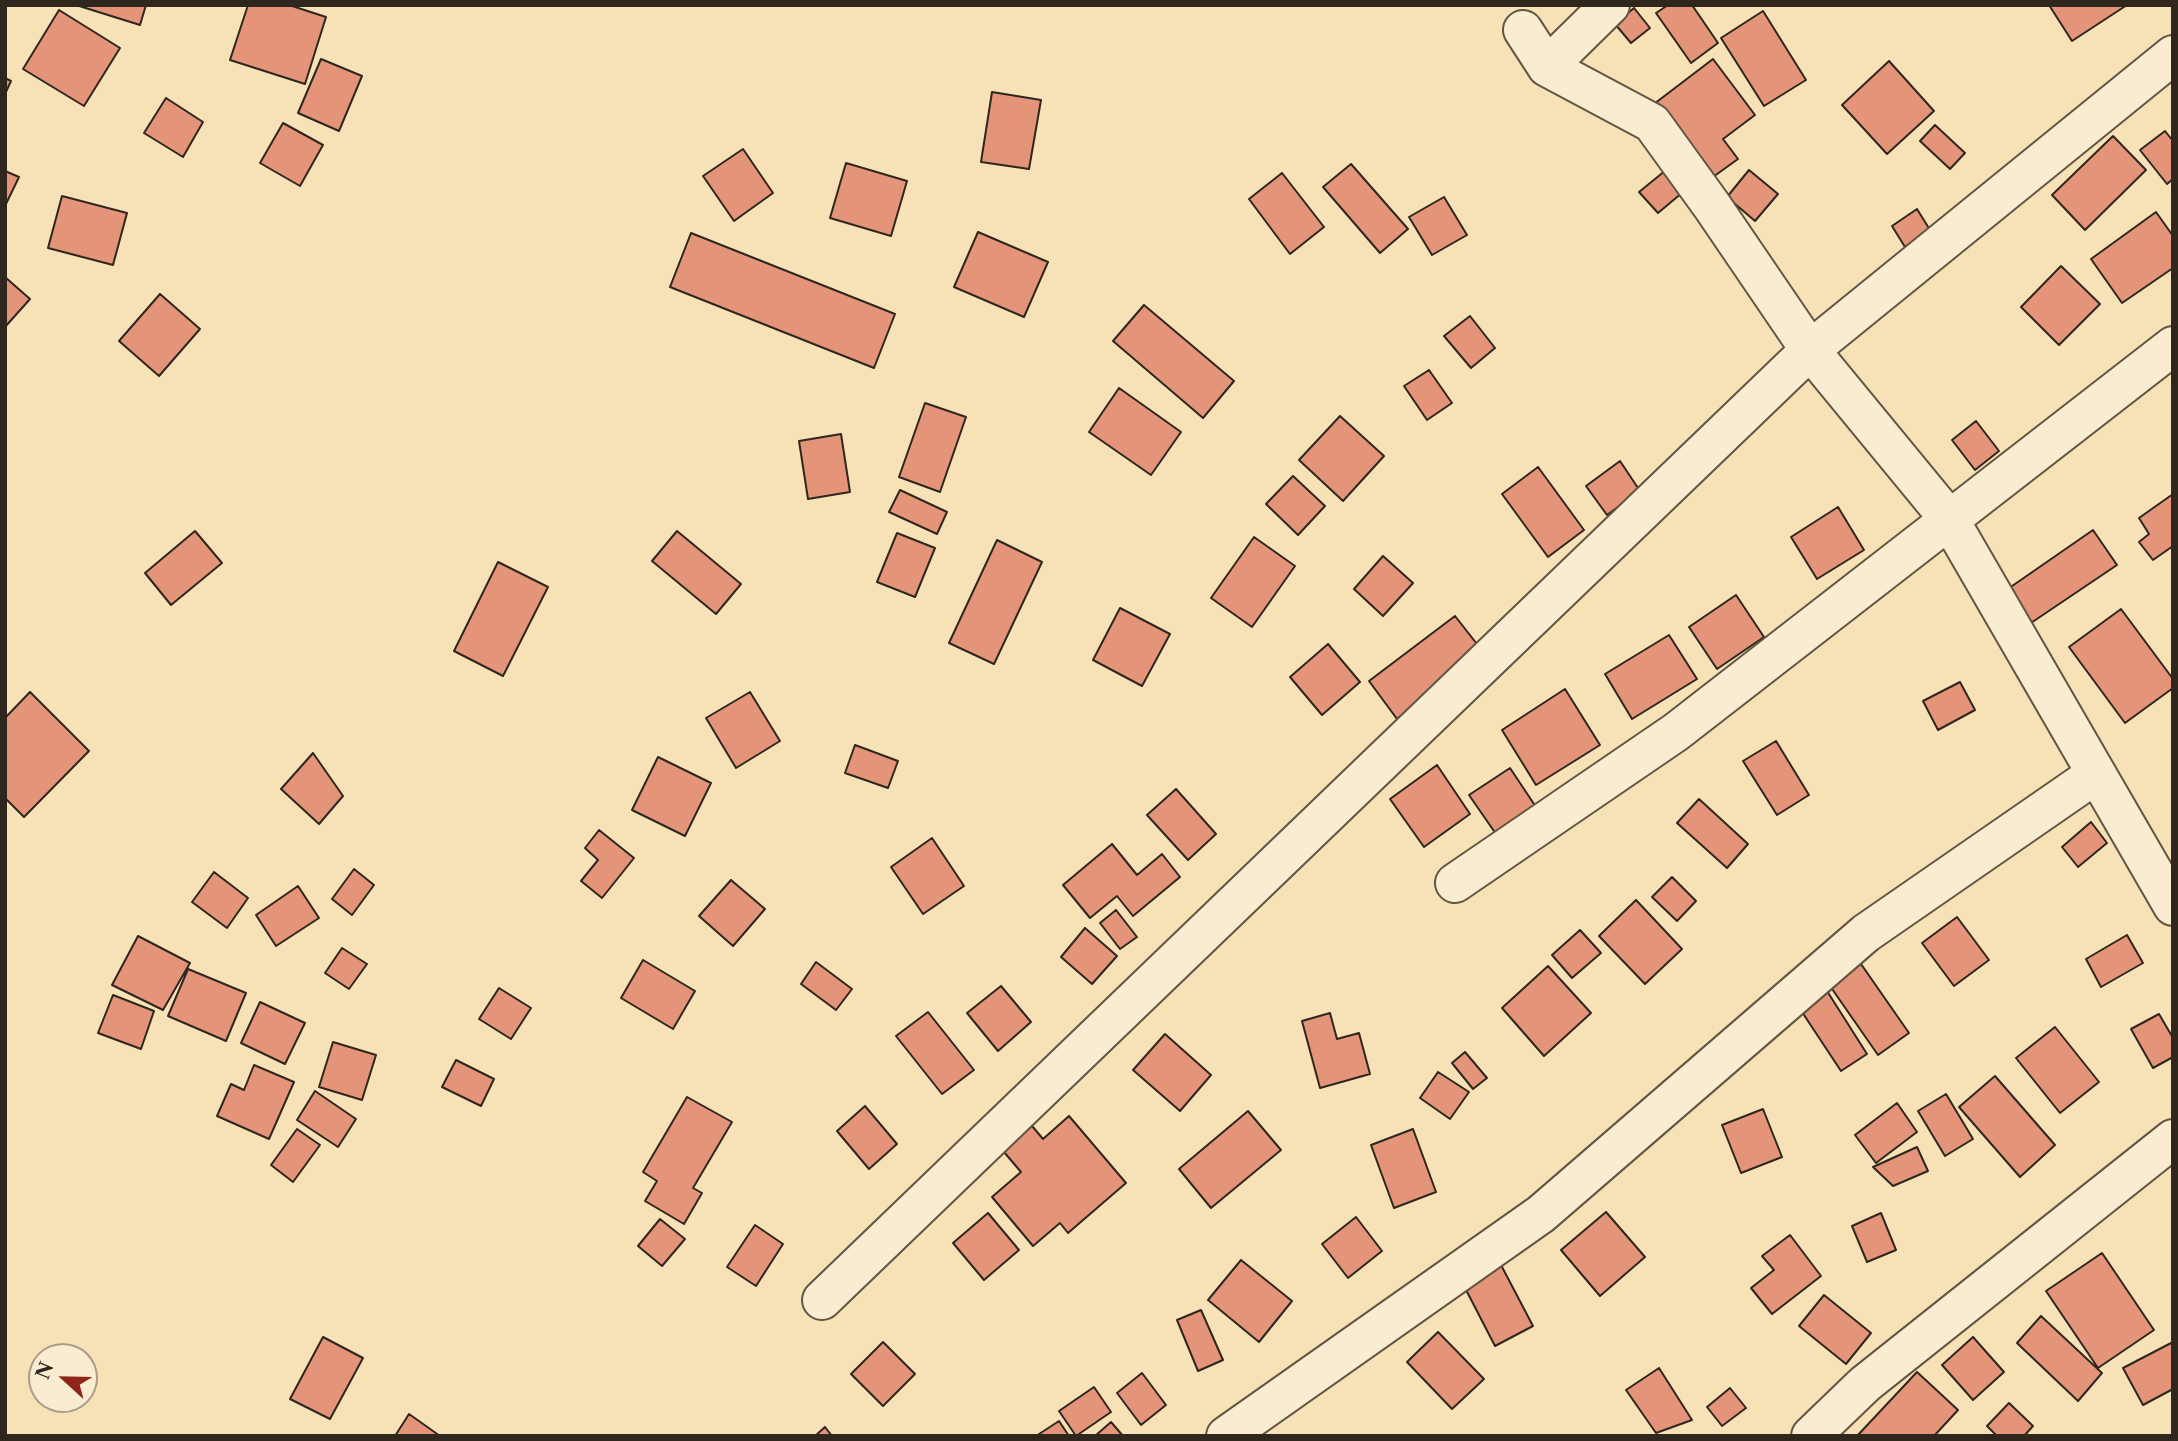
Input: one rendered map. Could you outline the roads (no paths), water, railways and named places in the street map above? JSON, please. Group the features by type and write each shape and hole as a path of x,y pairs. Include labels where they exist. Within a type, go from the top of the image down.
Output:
{"street":[{"path":"1547,67 1609,5"},
{"path":"1523,30 1547,67 1651,123 1712,206 1810,350 1949,519 2173,906"},
{"path":"821,1300 1810,350 2173,55"},
{"path":"1455,883 1676,732 2173,346"},
{"path":"1226,1436 1541,1214 1866,933 2096,774"},
{"path":"1811,1436 1865,1384 2173,1139"}]}
